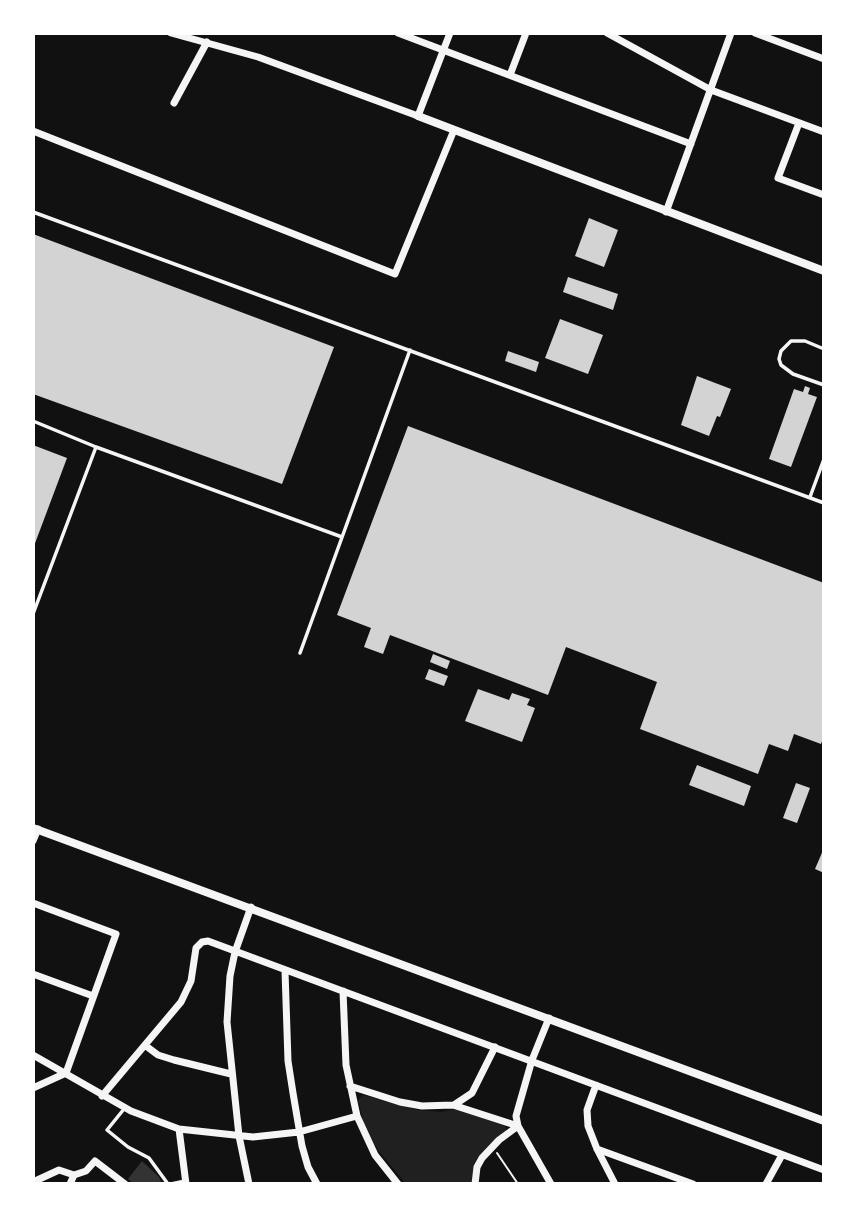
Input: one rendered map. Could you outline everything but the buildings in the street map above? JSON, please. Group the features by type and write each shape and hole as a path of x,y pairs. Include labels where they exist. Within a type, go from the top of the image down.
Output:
{"street":[{"path":"171,33 206,39 258,57 824,271"},
{"path":"398,33 691,144"},
{"path":"418,116 450,33"},
{"path":"510,75 526,33"},
{"path":"607,33 711,90 824,132"},
{"path":"666,212 731,33"},
{"path":"755,33 824,58"},
{"path":"174,103 206,39"},
{"path":"799,123 778,178 824,195"},
{"path":"33,131 394,274 454,130"},
{"path":"33,841 35,828 824,1121"},
{"path":"33,903 116,934 66,1073 33,1087"},
{"path":"249,1184 239,1136 227,1022 230,976 251,907"},
{"path":"102,1096 181,1002 189,990 196,947 208,941 824,1170"},
{"path":"285,971 288,1061 299,1132 308,1167 317,1184"},
{"path":"33,974 93,996"},
{"path":"343,991 346,1065 357,1116 375,1156 398,1184"},
{"path":"549,1018 532,1060 516,1116 518,1126 551,1184"},
{"path":"146,1046 158,1055 231,1074"},
{"path":"453,1105 472,1093 495,1047"},
{"path":"33,1055 124,1108 179,1129 253,1137 299,1132 357,1116"},
{"path":"596,1085 587,1110 589,1126 597,1149 615,1184"},
{"path":"350,1086 400,1102 422,1106 453,1105 518,1126"},
{"path":"475,1184 477,1167 492,1147 518,1126"},
{"path":"179,1129 185,1182"},
{"path":"597,1149 693,1184"},
{"path":"766,1184 782,1155"},
{"path":"33,1182 59,1170 74,1175 86,1171 95,1161 125,1184"},
{"path":"70,1184 74,1175"}],"lane":[{"path":"33,212 824,503"},
{"path":"824,349 805,341 791,341 781,351 779,359 781,365 793,374 824,385"},
{"path":"300,653 410,350"},
{"path":"33,421 96,447 342,537"},
{"path":"33,614 96,447"},
{"path":"810,497 824,459"},
{"path":"124,1108 107,1130 136,1152 149,1158 169,1184 185,1182"}],"path":[{"path":"492,1147 518,1184"}],"shaded area":[{"path":"363,1095 418,1110 440,1112 457,1109 505,1125 506,1130 478,1156 474,1164 472,1184 406,1184 377,1149 364,1123 358,1100"},
{"path":"142,1161 159,1177 162,1184 134,1184 128,1179"}]}
